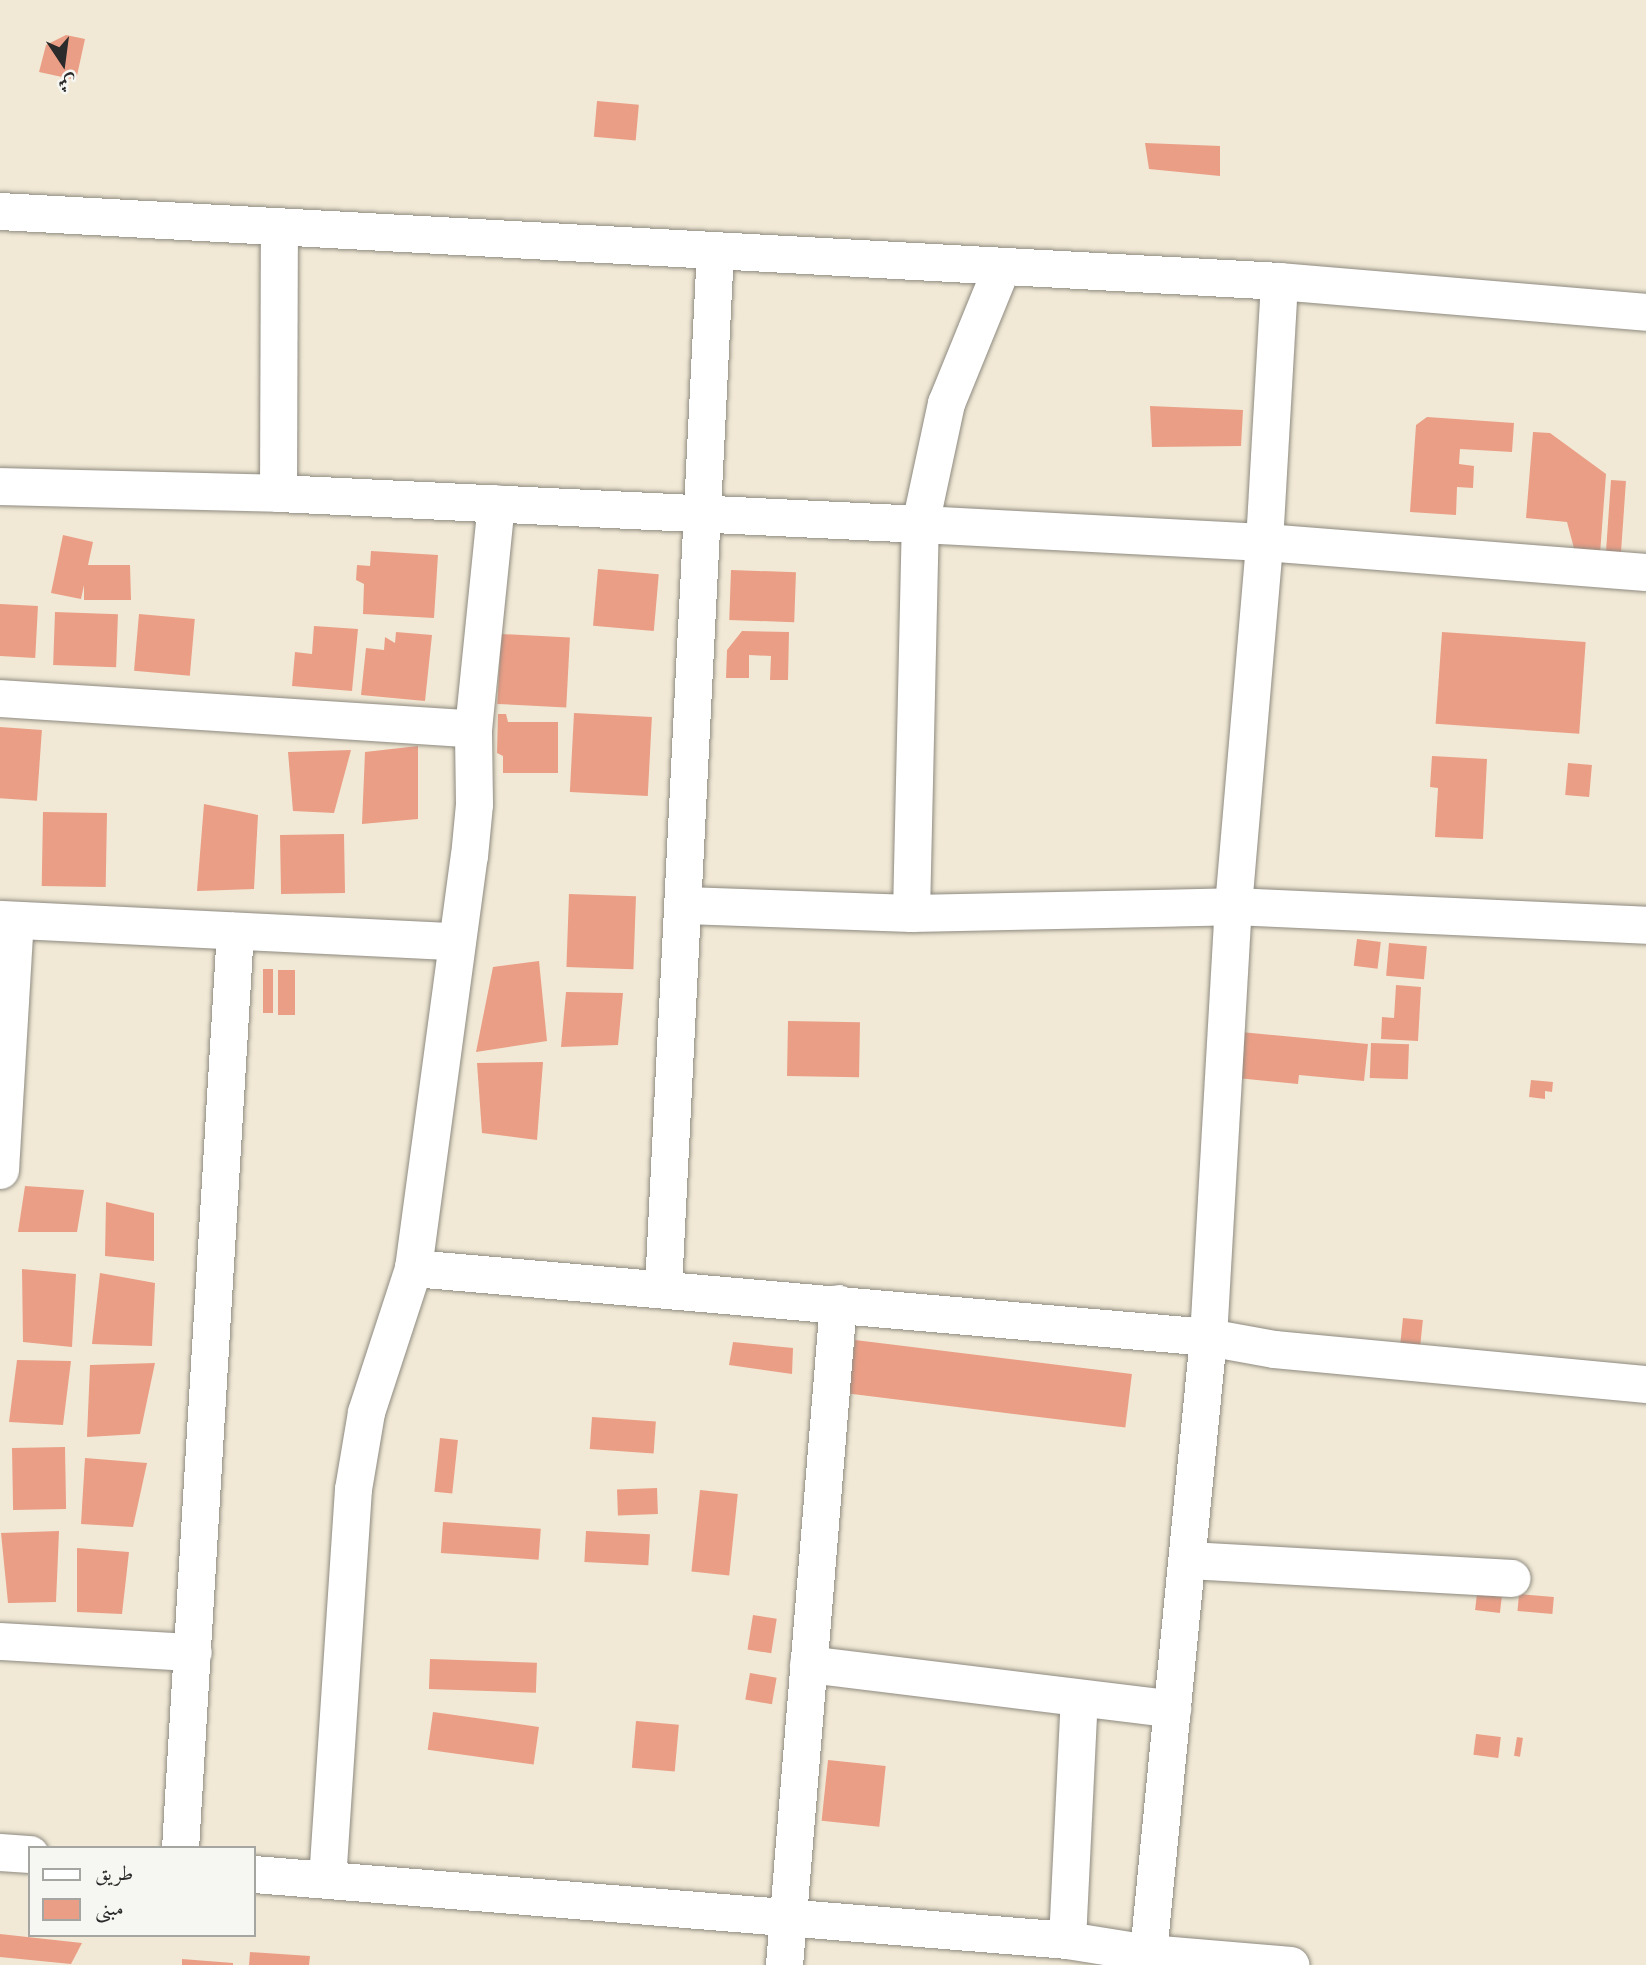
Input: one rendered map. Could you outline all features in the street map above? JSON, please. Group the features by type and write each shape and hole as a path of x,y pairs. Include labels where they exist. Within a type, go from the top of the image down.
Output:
{"street":[{"path":"0,211 1279,281 1646,312"},
{"path":"278,493 279,227"},
{"path":"663,1287 685,905 715,251"},
{"path":"911,913 920,524 946,403 1002,266"},
{"path":"1148,1953 1189,1560 1208,1337 1233,906 1264,542 1279,281"},
{"path":"0,486 278,493 920,524 1264,542 1646,572"},
{"path":"327,1880 353,1489 366,1412 413,1268 474,804 473,729 496,503"},
{"path":"0,698 473,729"},
{"path":"685,905 911,913 1233,906 1646,925"},
{"path":"1,1153 7,919 455,941"},
{"path":"180,1846 236,931"},
{"path":"413,1268 663,1287 1208,1337 1274,1349 1646,1384"},
{"path":"784,1965 785,1920 838,1303"},
{"path":"1189,1560 1511,1578"},
{"path":"0,1641 193,1652"},
{"path":"808,1664 1172,1709"},
{"path":"1066,1940 1079,1698"},
{"path":"0,1852 28,1854"},
{"path":"256,1874 785,1920 1066,1940 1148,1953 1290,1965"}],"building":[{"path":"66,35 85,39 76,80 39,72 46,45"},
{"path":"597,101 639,105 636,141 594,137"},
{"path":"1145,143 1220,146 1220,176 1149,169"},
{"path":"1150,406 1243,410 1241,446 1152,447"},
{"path":"1427,417 1514,423 1512,452 1460,449 1459,464 1474,466 1473,488 1457,487 1456,515 1410,512 1416,425"},
{"path":"1533,432 1550,433 1606,474 1600,554 1575,552 1567,522 1526,518"},
{"path":"1611,480 1626,481 1621,555 1606,554"},
{"path":"63,535 93,542 88,565 130,565 131,600 84,600 84,585 81,599 51,593"},
{"path":"371,551 438,555 434,618 363,614 364,584 356,580 357,565 370,566"},
{"path":"598,569 659,574 654,631 593,626"},
{"path":"731,570 796,572 794,622 729,620"},
{"path":"0,604 38,606 35,658 0,656"},
{"path":"55,612 118,614 116,667 53,665"},
{"path":"139,614 195,619 190,676 134,671"},
{"path":"314,626 358,629 352,691 292,686 295,652 312,654"},
{"path":"742,631 789,632 788,680 770,680 771,656 749,655 749,678 726,678 727,650"},
{"path":"396,632 432,635 425,701 361,695 366,648 384,650 385,637 395,643"},
{"path":"1442,632 1586,642 1579,734 1436,724"},
{"path":"501,634 570,638 566,708 497,704"},
{"path":"574,713 652,717 648,796 570,792"},
{"path":"498,714 506,714 508,722 558,722 558,773 503,773 503,756 497,753"},
{"path":"0,727 42,730 37,801 0,798"},
{"path":"418,746 418,819 362,824 365,752"},
{"path":"351,750 334,813 293,811 288,752"},
{"path":"1432,756 1487,759 1483,839 1435,837 1438,788 1430,787"},
{"path":"1568,763 1592,765 1589,797 1565,795"},
{"path":"204,804 258,815 254,889 197,891"},
{"path":"43,812 107,813 106,887 42,886"},
{"path":"344,834 345,893 281,894 280,835"},
{"path":"569,894 636,896 633,969 566,967"},
{"path":"1357,939 1381,942 1378,969 1354,966"},
{"path":"1389,943 1427,946 1424,979 1386,976"},
{"path":"539,961 547,1041 476,1052 493,967"},
{"path":"263,969 273,969 273,1013 263,1013"},
{"path":"278,970 295,970 295,1015 278,1015"},
{"path":"1396,985 1421,987 1418,1041 1381,1039 1382,1017 1394,1018"},
{"path":"566,992 623,993 618,1045 561,1047"},
{"path":"788,1021 860,1022 859,1077 787,1076"},
{"path":"1241,1032 1368,1044 1364,1081 1299,1075 1298,1084 1237,1078"},
{"path":"1371,1043 1409,1044 1408,1079 1370,1078"},
{"path":"543,1062 537,1140 482,1133 477,1063"},
{"path":"1531,1080 1553,1082 1552,1092 1545,1091 1545,1099 1529,1097"},
{"path":"25,1186 84,1190 77,1232 18,1232"},
{"path":"106,1202 154,1213 154,1261 105,1256"},
{"path":"22,1269 76,1274 72,1347 23,1342"},
{"path":"100,1273 155,1283 152,1346 92,1344"},
{"path":"1403,1318 1423,1320 1419,1358 1399,1356"},
{"path":"855,1340 1132,1374 1125,1428 848,1394"},
{"path":"733,1342 793,1348 792,1374 729,1365"},
{"path":"17,1360 71,1361 63,1425 9,1422"},
{"path":"155,1363 140,1434 87,1437 90,1365"},
{"path":"592,1417 656,1421 654,1453 590,1449"},
{"path":"440,1438 458,1440 452,1494 434,1492"},
{"path":"65,1447 66,1509 13,1510 12,1448"},
{"path":"85,1458 147,1463 133,1527 81,1524"},
{"path":"657,1488 658,1514 618,1515 617,1489"},
{"path":"700,1490 738,1494 729,1576 691,1572"},
{"path":"443,1522 541,1529 539,1560 441,1553"},
{"path":"59,1531 56,1602 8,1603 1,1533"},
{"path":"586,1531 650,1534 648,1565 584,1562"},
{"path":"77,1548 129,1552 122,1614 77,1612"},
{"path":"1477,1594 1502,1597 1500,1613 1475,1610"},
{"path":"1519,1594 1554,1597 1552,1614 1518,1611"},
{"path":"753,1615 777,1619 771,1653 748,1650"},
{"path":"430,1659 537,1663 536,1693 429,1689"},
{"path":"750,1673 777,1678 772,1704 745,1700"},
{"path":"433,1712 539,1727 534,1765 428,1750"},
{"path":"636,1721 679,1725 675,1772 632,1768"},
{"path":"1476,1734 1501,1737 1498,1758 1473,1755"},
{"path":"1517,1737 1523,1738 1520,1757 1514,1756"},
{"path":"828,1760 886,1766 879,1827 822,1821"},
{"path":"0,1934 82,1943 71,1964 0,1957"},
{"path":"250,1952 310,1956 309,1965 249,1965"},
{"path":"182,1959 233,1963 233,1965 182,1965"}]}
